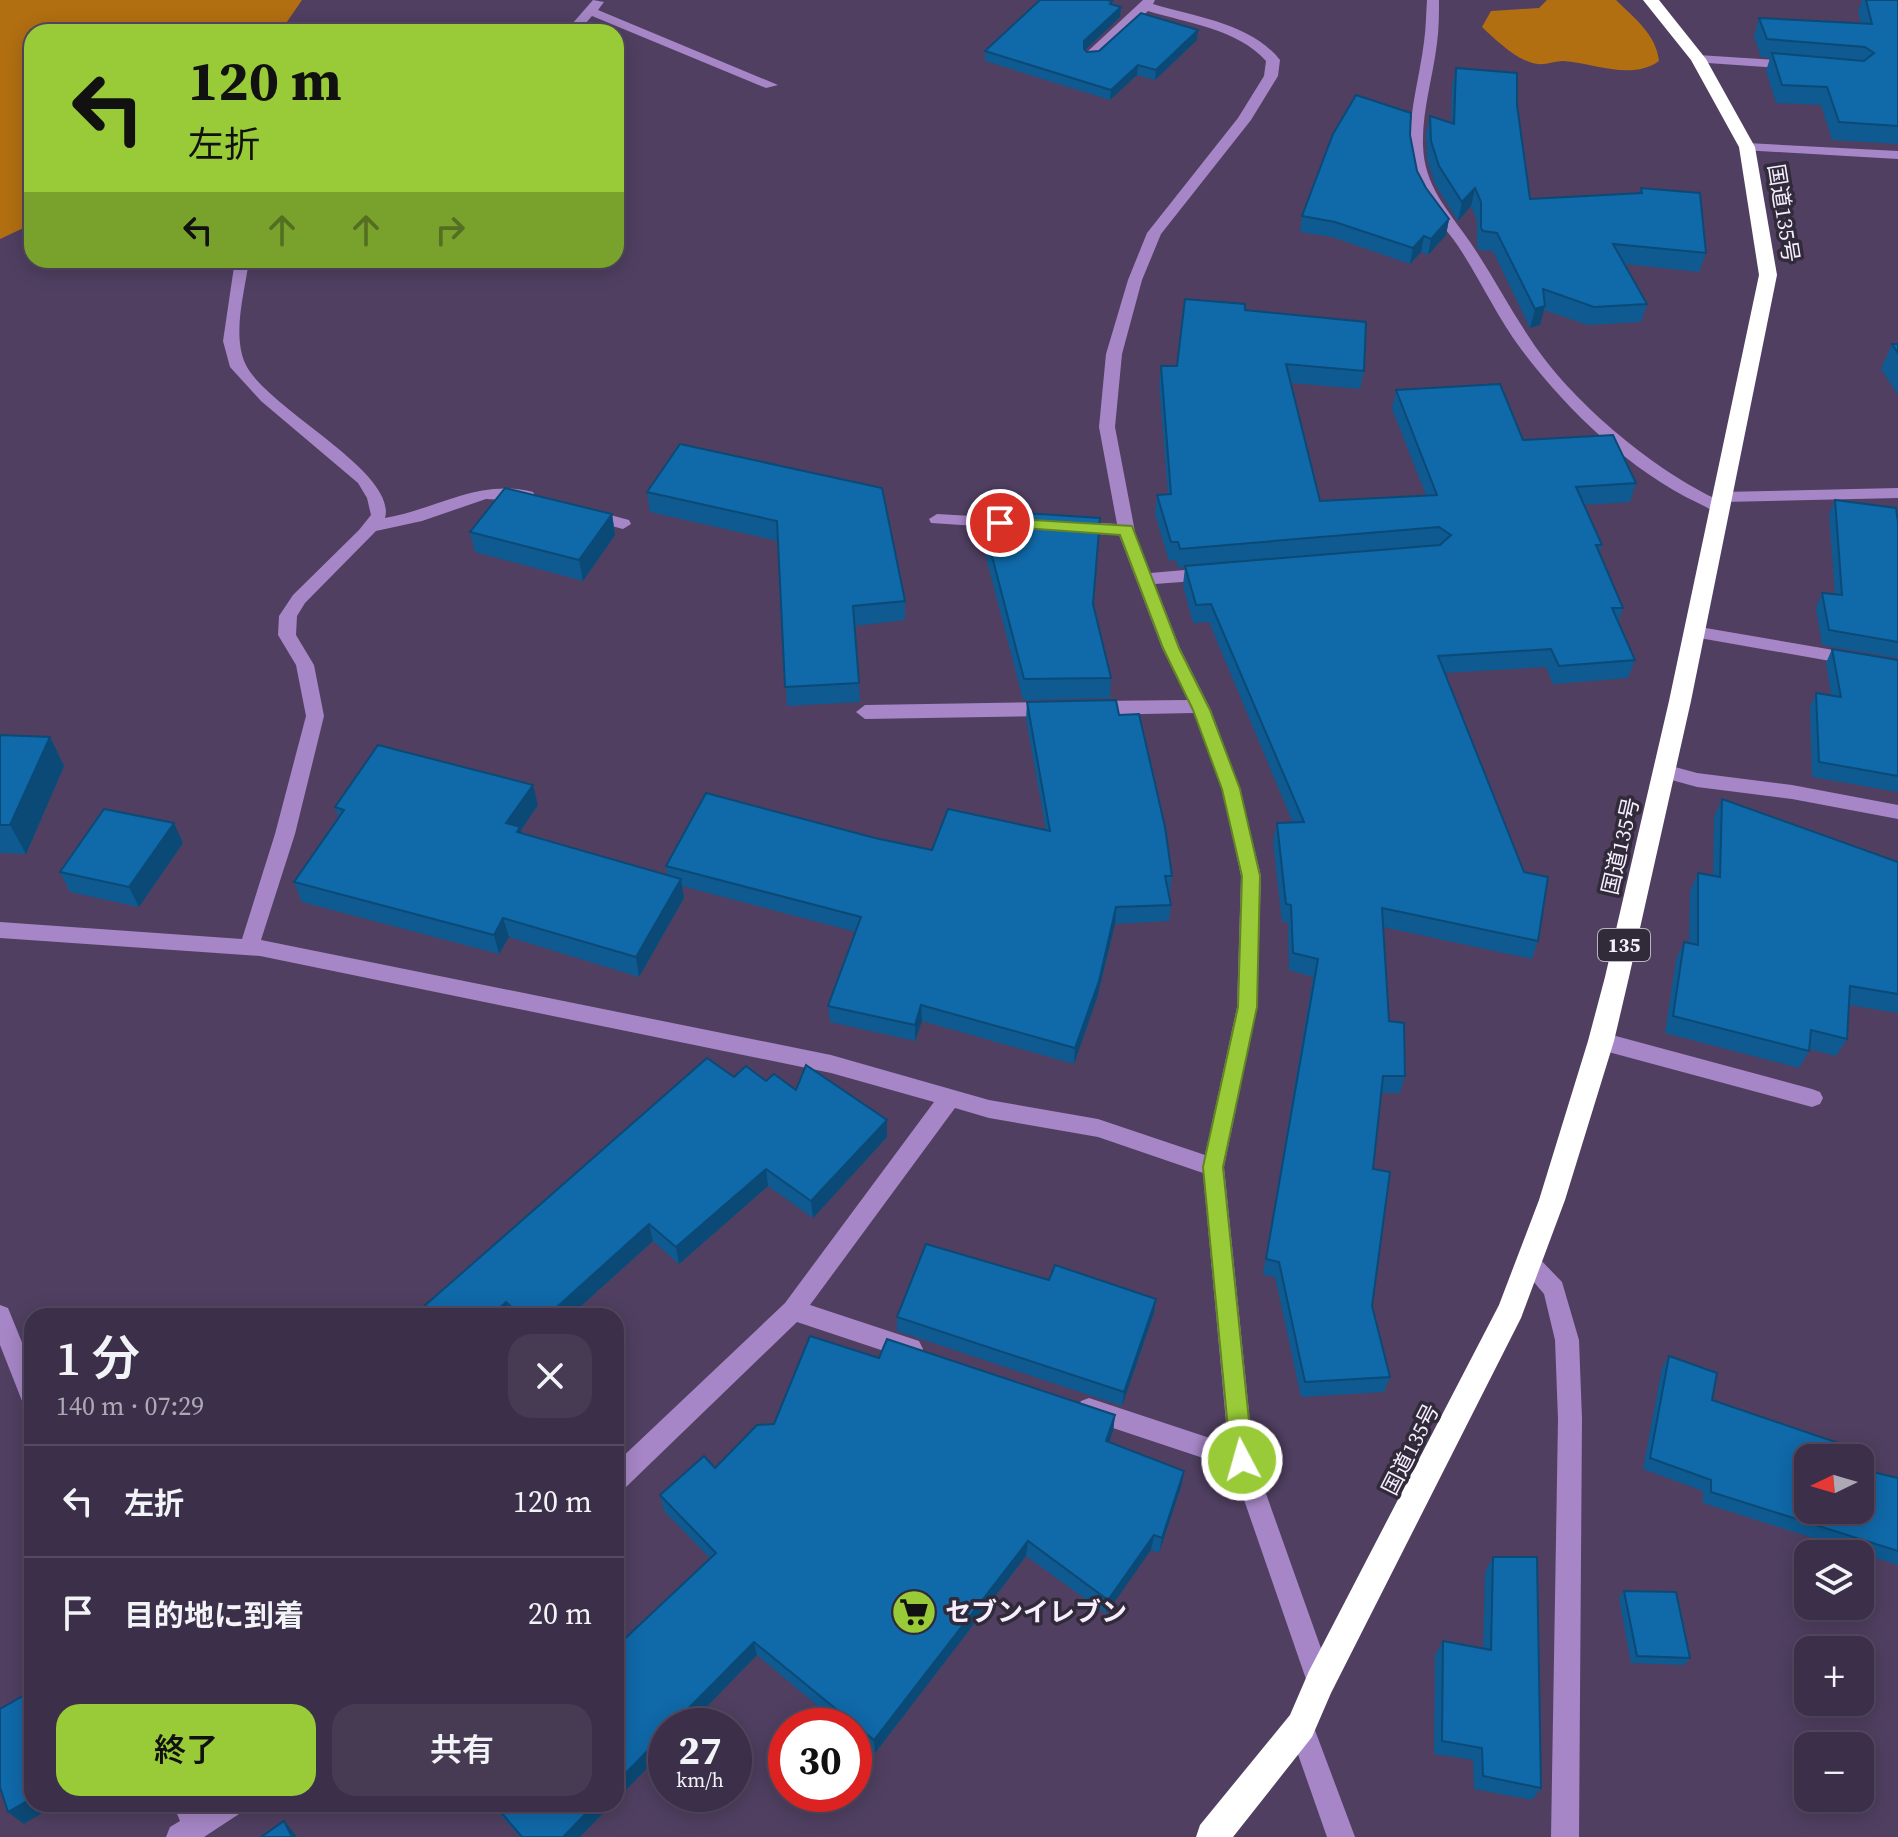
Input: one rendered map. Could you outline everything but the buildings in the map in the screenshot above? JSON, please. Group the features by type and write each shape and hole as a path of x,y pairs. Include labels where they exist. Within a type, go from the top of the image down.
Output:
{"highway":[{"name":"国道135号","path":"1212,1837 1301,1726 1320,1682 1511,1309 1552,1200 1601,1041 1664,771 1768,275 1747,147 1698,59 1651,0"}],"street":[{"path":"578,24 601,0"},
{"path":"1433,0 1431,42 1421,93 1416,146 1424,186 1439,213 1463,242 1525,344 1554,381 1629,451 1674,485 1721,502 1898,493"},
{"path":"1091,56 1143,3 1249,40 1266,49 1273,60 1271,76 1244,120 1154,233 1135,280 1114,354 1107,427 1126,530 1171,648 1199,706 1231,789 1251,876 1247,1007 1213,1167 1242,1460 1320,1682"},
{"path":"590,11 622,24"},
{"path":"624,25 771,85"},
{"path":"1698,59 1804,66"},
{"path":"1747,147 1898,155"},
{"path":"241,268 231,341 238,367 267,398 364,480 375,498 379,515 372,526 299,599 288,616 287,635 305,665 315,716 285,834 249,947"},
{"path":"372,526 421,515 447,503 477,495 520,494 623,524"},
{"path":"937,519 1032,524"},
{"path":"1063,526 1126,530"},
{"path":"1145,579 1221,573"},
{"path":"1694,632 1898,667"},
{"path":"865,712 1199,706"},
{"path":"1664,771 1697,780 1792,792 1898,812"},
{"path":"0,930 249,947 831,1064 949,1099 1098,1128 1213,1167"},
{"path":"1601,1041 1812,1098"},
{"path":"624,1472 793,1310 949,1099"},
{"path":"1528,1262 1554,1289 1567,1340 1570,1419 1565,1837"},
{"path":"793,1310 928,1355"},
{"path":"0,1315 8,1361 24,1386"},
{"path":"1063,1400 1242,1460"},
{"path":"1301,1726 1341,1837"},
{"path":"187,1822 210,1812"}],"shaded area":[{"path":"0,0 302,0 286,24 24,24 24,228 0,239"},
{"path":"1547,0 1616,0 1649,35 1659,61 1637,70 1563,61 1538,64 1515,55 1482,27 1491,11 1539,8"}],"place":[{"name":"セブンイレブン","path":"914,1612"}],"route":[{"path":"1000,523 1126,530 1171,648 1202,710 1231,789 1251,876 1247,1007 1213,1167 1242,1460"}]}
